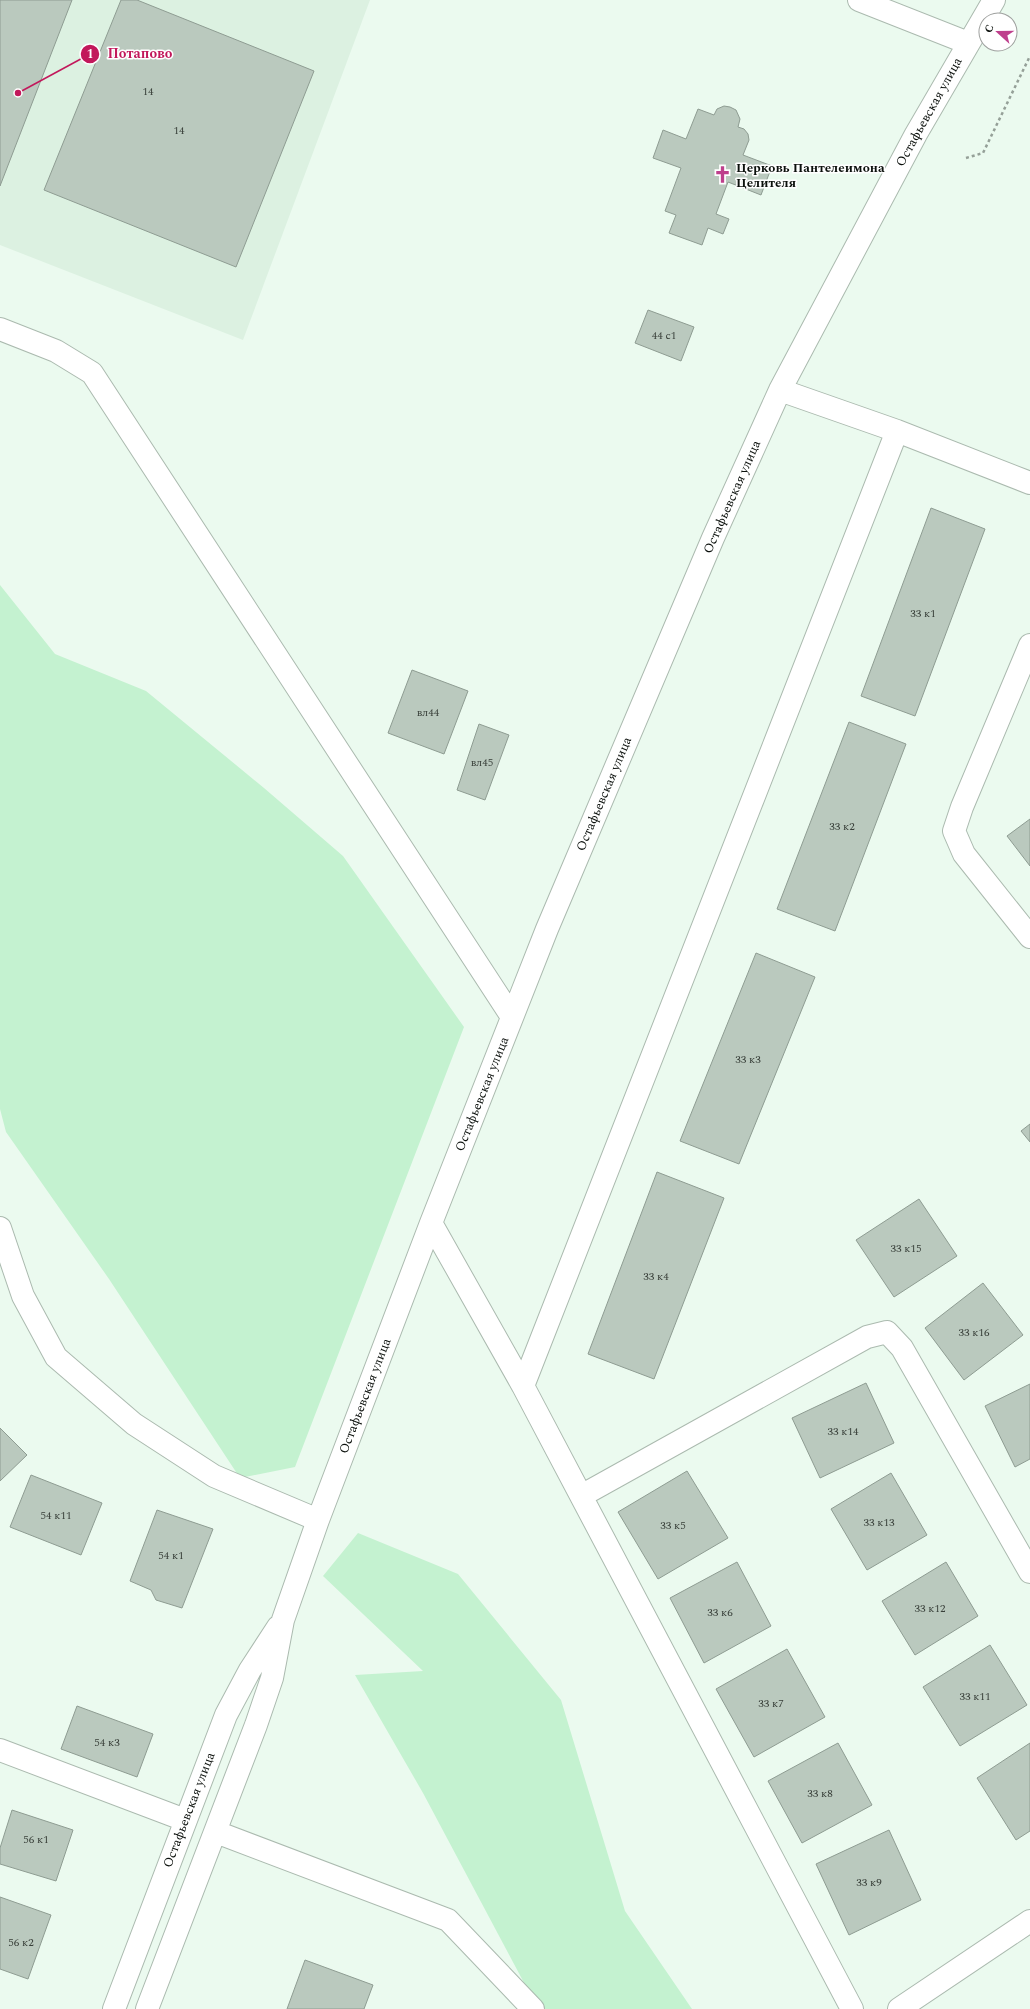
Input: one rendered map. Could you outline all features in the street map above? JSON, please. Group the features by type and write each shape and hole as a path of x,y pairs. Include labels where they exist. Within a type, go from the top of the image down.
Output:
{"street":[{"path":"859,0 968,43"},
{"name":"Остафьевская улица","path":"147,2009 216,1832 272,1678 283,1620 318,1520 431,1223 547,929 713,538 780,390 905,154 994,0"},
{"path":"0,329 56,351 92,373 512,1017"},
{"path":"780,390 897,431 1030,483"},
{"path":"523,1386 897,431"},
{"path":"1030,645 962,807 954,831 964,854 1030,937"},
{"path":"431,1223 523,1386 852,2009"},
{"path":"0,1228 23,1296 56,1357 134,1424 214,1476 318,1520"},
{"path":"581,1496 867,1337 887,1332 902,1348 1030,1572"},
{"name":"Остафьевская улица","path":"114,2009 226,1715 250,1670 283,1620"},
{"path":"0,1750 185,1820"},
{"path":"216,1832 448,1920 533,2009"},
{"path":"899,2009 1030,1921"}],"path":[{"path":"966,158 983,153 1009,96 1030,56"}],"shaded area":[{"path":"0,0 370,0 243,340 0,245"}],"green space":[{"path":"0,585 55,654 146,691 264,788 343,856 464,1027 295,1467 240,1478 109,1279 6,1132 0,1109"},
{"path":"358,1533 458,1574 561,1700 625,1911 692,2009 538,2009 423,1793 355,1675 423,1671 323,1576"}],"building":[{"path":"0,0 72,0 0,186"},
{"path":"121,0 137,0 314,71 236,267 44,190"},
{"name":"Церковь Пантелеимона Целителя","path":"724,106 736,110 740,119 738,127 744,129 748,134 749,140 743,155 772,166 761,195 728,182 716,214 729,219 723,234 708,228 702,245 669,233 676,215 665,211 681,168 653,158 663,130 686,139 698,109 714,115 717,109"},
{"path":"648,310 694,327 681,361 635,343"},
{"path":"931,508 985,529 915,716 861,696"},
{"path":"412,670 468,691 444,754 388,733"},
{"path":"849,722 906,744 835,931 777,909"},
{"path":"479,724 509,735 485,800 457,790"},
{"path":"1030,819 1030,866 1007,836"},
{"path":"756,953 815,977 739,1164 680,1141"},
{"path":"1030,1124 1030,1142 1021,1131"},
{"path":"657,1172 724,1198 654,1379 588,1354"},
{"path":"919,1199 957,1256 894,1297 856,1240"},
{"path":"983,1283 1023,1335 964,1380 925,1328"},
{"path":"866,1383 894,1443 820,1478 792,1418"},
{"path":"1030,1384 1030,1459 1015,1467 985,1406"},
{"path":"0,1428 27,1455 0,1481"},
{"path":"687,1471 728,1538 658,1579 618,1512"},
{"path":"891,1473 927,1535 867,1570 831,1509"},
{"path":"31,1475 102,1503 81,1555 10,1527"},
{"path":"157,1510 213,1529 182,1608 156,1600 151,1590 130,1581"},
{"path":"737,1562 771,1626 704,1663 670,1598"},
{"path":"946,1562 978,1616 915,1655 882,1601"},
{"path":"990,1645 1027,1705 960,1746 923,1687"},
{"path":"787,1649 825,1717 754,1757 716,1689"},
{"path":"77,1706 153,1734 137,1777 61,1749"},
{"path":"838,1743 872,1805 802,1843 768,1781"},
{"path":"1030,1743 1030,1831 1016,1840 977,1778"},
{"path":"12,1810 73,1830 56,1881 0,1864 0,1848"},
{"path":"889,1830 921,1900 849,1935 816,1864"},
{"path":"0,1897 51,1915 28,1979 0,1969"},
{"path":"305,1960 373,1985 364,2009 287,2009"}],"place":[{"name":"Потапово","path":"18,93"},
{"name":"Церковь Пантелеимона Целителя","path":"723,175"}]}
